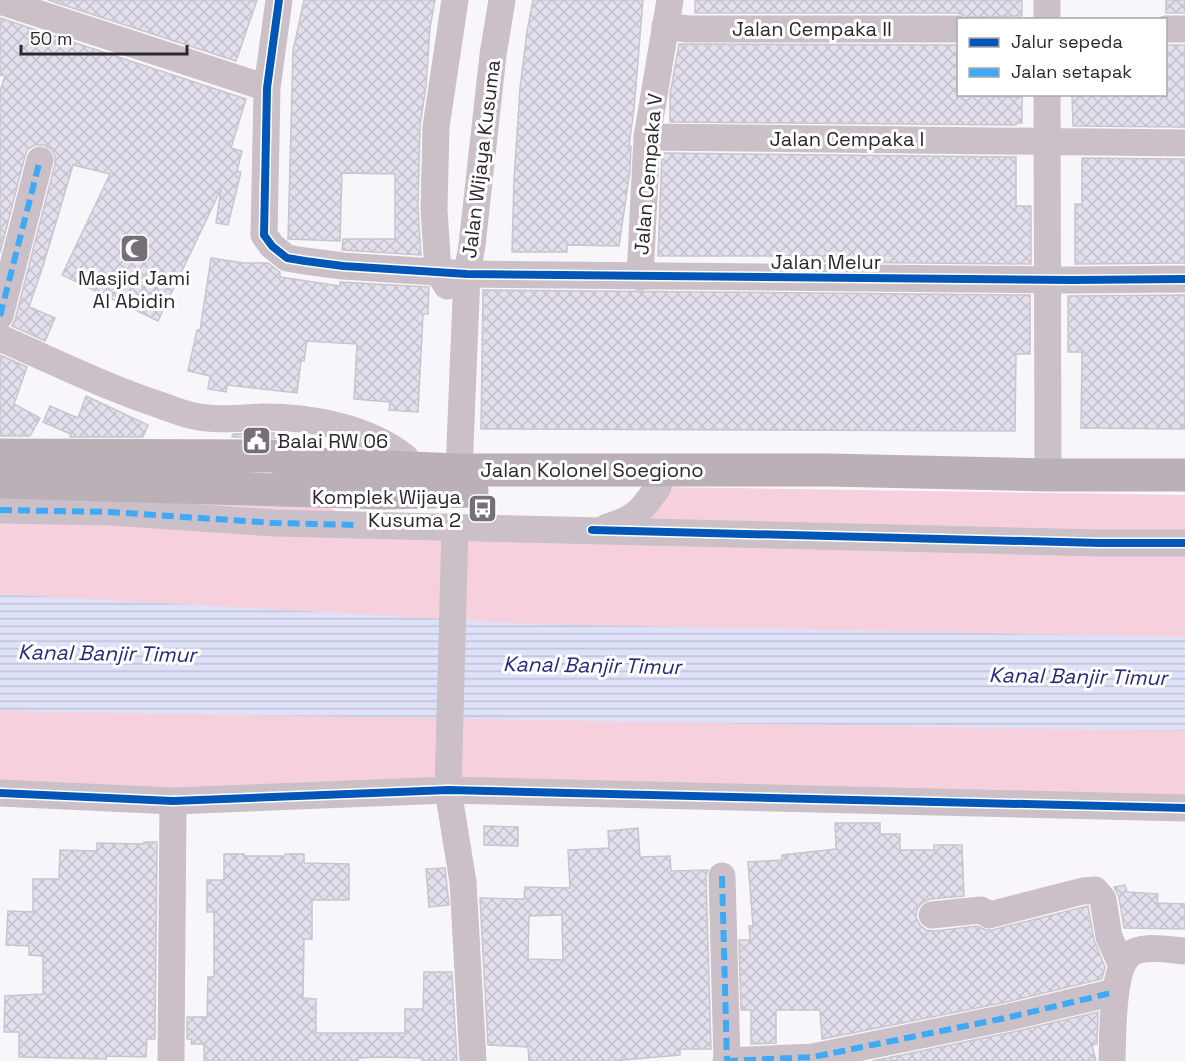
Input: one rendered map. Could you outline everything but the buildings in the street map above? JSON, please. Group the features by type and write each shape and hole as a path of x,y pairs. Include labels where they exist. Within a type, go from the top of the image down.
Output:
{"main road":[{"name":"Jalan Kolonel Soegiono","path":"0,455 272,456 310,464 459,470 829,470 1048,475 1185,475"},
{"name":"Jalan Kolonel Soegiono","path":"0,482 384,493 658,487 1185,495"}],"street":[{"name":"Jalan Melur","path":"279,0 267,88 264,235 272,246 287,258 343,266 467,274 1047,280 1185,279"},
{"name":"Jalan Wijaya Kusuma","path":"455,0 436,127 434,208 438,272 464,319"},
{"name":"Jalan Wijaya Kusuma","path":"459,470 467,274 493,55 502,0"},
{"name":"Jalan Cempaka V","path":"640,277 647,137 670,0"},
{"path":"1047,0 1047,18"},
{"path":"0,1 267,88"},
{"name":"Jalan Cempaka II","path":"665,26 688,29 957,29"},
{"path":"1167,30 1185,29"},
{"path":"1047,96 1048,475"},
{"name":"Jalan Cempaka I","path":"647,137 1185,143"},
{"path":"0,316 40,160"},
{"path":"0,338 136,397 194,416 288,418 353,431 392,447 405,457 403,465 395,467"},
{"path":"592,530 622,523 640,512 658,487"},
{"path":"289,491 329,507 358,525"},
{"path":"0,510 110,512 275,523 358,525 454,537 592,530 1100,543 1185,543"},
{"path":"454,537 448,790 463,882 473,1061"},
{"path":"0,793 173,801 448,790 1185,808"},
{"path":"171,1061 173,801"},
{"path":"722,876 727,1061 813,1057 1010,1017 1115,992"},
{"path":"932,915 981,910 990,915 1083,891 1095,890 1103,899 1108,937 1122,966"},
{"path":"1112,1061 1115,992 1122,966 1130,954 1145,949 1185,951"}],"shaded area":[{"path":"0,482 329,507 358,525 592,530 658,487 1185,495 1185,808 0,793"}],"water":[{"name":"Kanal Banjir Timur","path":"0,594 531,624 1185,637 1185,731 0,711"}],"marked path":[{"path":"0,316 40,160"},
{"path":"0,510 110,512 275,523 358,525"},
{"path":"722,876 727,1061"},
{"path":"726,1061 813,1057 1010,1017 1115,992"}],"cycle path":[{"path":"279,0 267,88 264,235 272,246 287,258 343,266 467,274 1185,279"},
{"path":"592,530 1100,543 1185,543"},
{"path":"0,793 173,801 448,790 1185,808"}],"place":[{"name":"Masjid Jami Al Abidin","path":"134,248"},
{"name":"Balai RW 06","path":"256,441"},
{"name":"Komplek Wijaya Kusuma 2","path":"482,509"}]}
